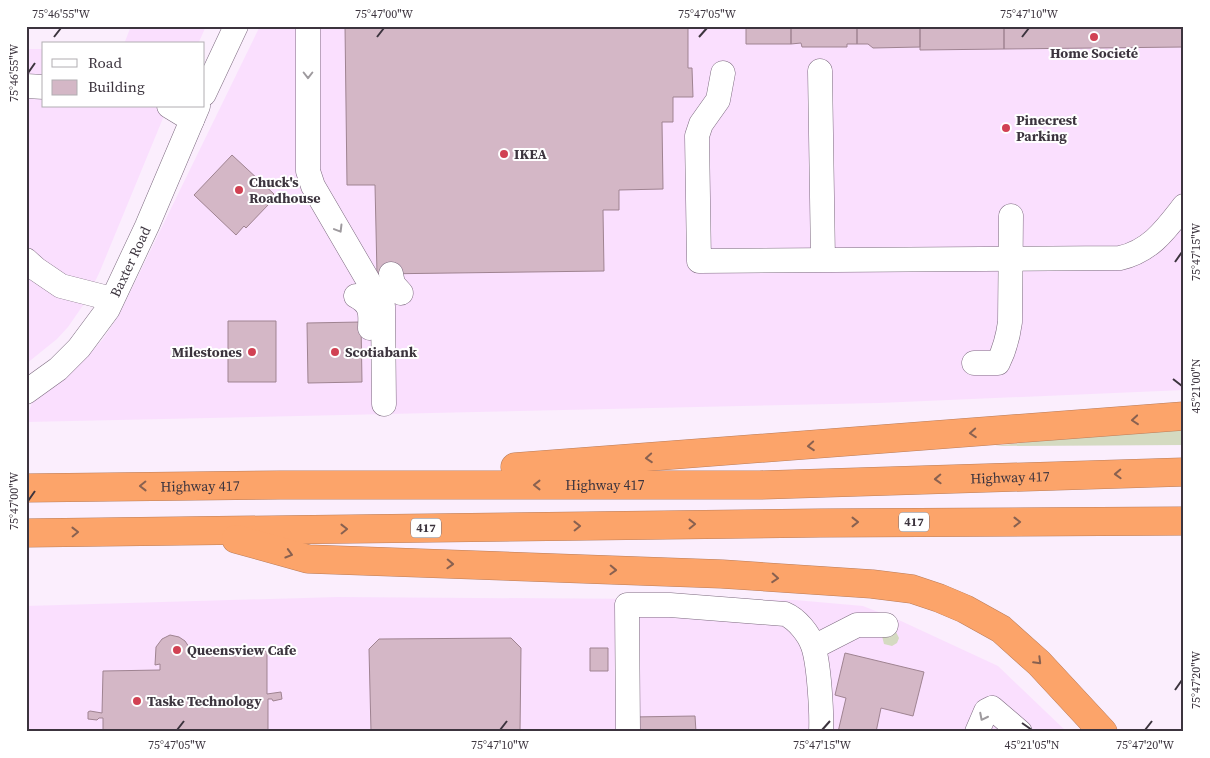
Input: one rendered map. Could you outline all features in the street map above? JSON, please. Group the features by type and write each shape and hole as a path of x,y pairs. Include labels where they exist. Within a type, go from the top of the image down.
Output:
{"highway":[{"path":"280,485 332,477 556,465 1184,416"},
{"name":"Highway 417","path":"26,488 280,485 760,485 1184,472"},
{"name":"417","path":"26,533 820,523 1184,521"},
{"path":"208,530 308,560 722,574 872,584 912,589 965,609 1001,629 1039,663 1103,732"}],"street":[{"path":"205,92 236,26"},
{"path":"308,26 308,171 313,186 383,306 376,404 371,317 369,307 364,300 356,296"},
{"path":"820,71 822,259"},
{"path":"724,73 718,100 701,124 697,136 699,261 1111,258 1130,256 1157,239 1184,206"},
{"path":"26,86 42,86"},
{"path":"176,108 195,113"},
{"name":"Baxter Road","path":"26,392 58,369 79,348 108,309 147,226 195,113"},
{"path":"974,363 998,363 1008,337 1010,322 1011,216"},
{"path":"26,260 61,286 112,299"},
{"path":"628,732 628,604 670,605 785,614 795,620 814,646 818,673 821,732"},
{"path":"814,646 857,624 886,625"},
{"path":"977,732 986,711 992,708 1020,732"}],"shaded area":[{"path":"131,26 206,26 199,42 125,42"},
{"path":"260,26 1184,26 1184,390 879,403 26,422 32,402 50,390 86,358 103,339 119,315"},
{"path":"26,49 42,49 42,108 167,108 86,301 57,339 26,364"},
{"path":"337,597 795,600 863,606 901,621 998,666 1067,732 26,732 26,606"}],"green space":[{"path":"1184,426 1184,445 994,446 1120,431"},
{"path":"895,630 899,638 897,643 892,646 884,644 882,636"}],"building":[{"name":"IKEA","path":"345,26 688,26 688,68 692,68 693,97 673,97 673,122 662,122 663,189 619,190 619,210 603,210 604,271 377,274 375,185 347,185"},
{"path":"746,26 791,26 791,44 746,44"},
{"path":"791,26 857,26 857,44 847,44 847,47 802,47 801,43 791,44"},
{"path":"857,26 920,26 920,47 873,48 868,44 857,44"},
{"path":"920,26 1004,26 1004,49 920,50"},
{"name":"Home Societé","path":"1004,26 1184,26 1184,47 1004,49"},
{"path":"232,155 274,194 265,203 268,205 246,228 244,226 236,235 194,195"},
{"name":"Milestones","path":"228,321 276,321 276,382 228,382"},
{"name":"Scotiabank","path":"361,322 362,382 308,383 307,323"},
{"path":"170,635 185,641 189,647 190,657 194,657 197,652 266,651 267,694 281,692 282,699 273,701 268,699 268,732 103,732 103,718 97,720 88,719 88,712 90,711 102,713 103,671 160,670 160,664 155,665 156,647 162,639"},
{"path":"511,638 521,648 520,732 371,732 369,649 379,639"},
{"path":"590,648 608,648 608,671 590,671"},
{"path":"845,653 924,672 913,716 881,708 876,732 838,732 846,698 835,695"},
{"path":"695,716 696,732 631,732 631,717"}],"place":[{"name":"Home Societé","path":"1094,37"},
{"name":"Pinecrest Parking","path":"1006,128"},
{"name":"IKEA","path":"504,154"},
{"name":"Chuck's Roadhouse","path":"239,190"},
{"name":"Milestones","path":"252,352"},
{"name":"Scotiabank","path":"335,352"},
{"name":"Queensview Cafe","path":"177,650"},
{"name":"Taske Technology","path":"137,701"}]}
